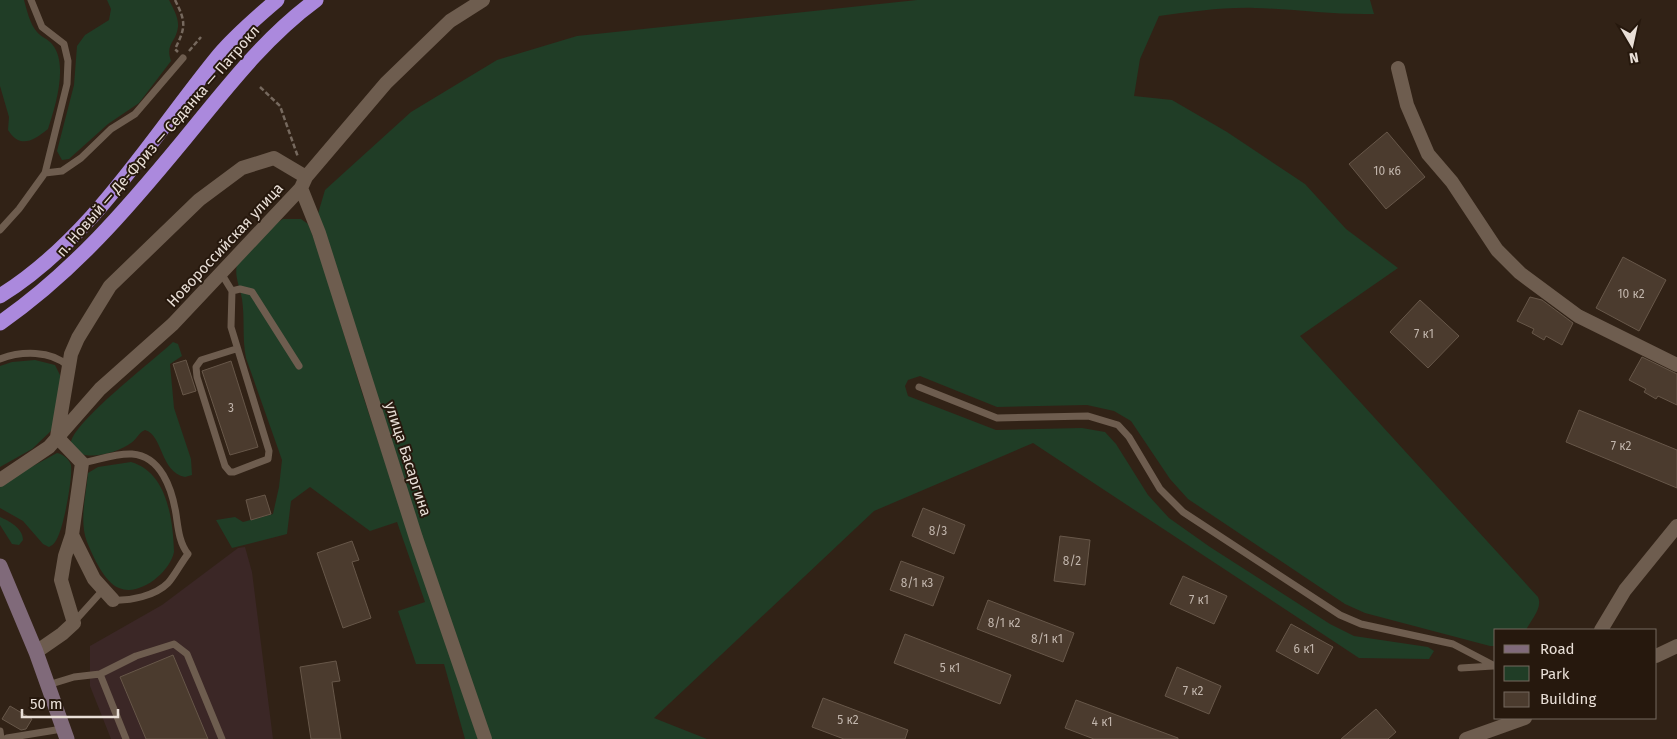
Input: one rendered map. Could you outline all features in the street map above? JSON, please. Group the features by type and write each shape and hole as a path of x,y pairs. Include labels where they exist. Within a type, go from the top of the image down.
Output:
{"highway":[{"name":"п. Новый — Де-Фриз — Седанка — Патрокл","path":"0,296 16,287 60,249 127,176 220,54 248,25 277,0"},
{"name":"п. Новый — Де-Фриз — Седанка — Патрокл","path":"0,323 48,288 77,261 148,183 240,71 292,18 316,0"}],"street":[{"name":"Новороссийская улица","path":"0,480 38,456 100,389 173,324 304,183 386,83 450,21 483,0"},
{"path":"1398,68 1407,105 1428,154 1452,182 1498,250 1520,273 1578,316 1677,365"},
{"path":"36,652 74,623 61,580 65,556 72,535 82,463 57,437 68,366 78,338 110,286 199,200 242,168 274,158 304,183"},
{"name":"улица Басаргина","path":"304,183 407,511 485,739"},
{"path":"1602,629 1625,590 1677,526"},
{"path":"72,535 108,595"},
{"path":"0,566 36,652 64,734"},
{"path":"1657,656 1677,646"},
{"path":"1466,739 1522,719"}],"lane":[{"path":"0,230 19,209 45,173 67,84 68,61 64,44 42,27 31,0"},
{"path":"45,173 62,171 81,158 111,129 135,114 183,58"},
{"path":"221,272 232,291 230,327 269,451 268,459 262,463 230,472 225,466 197,377 196,367 201,360 236,349"},
{"path":"232,291 240,289 252,292 299,366"},
{"path":"0,359 11,355 52,356 68,366"},
{"path":"919,388 996,418 1088,416 1118,425 1129,437 1160,489 1183,512 1340,616 1361,624 1453,644 1494,665"},
{"path":"74,623 108,595 123,601 152,593 167,583 188,554 181,542 174,497 166,479 155,464 144,456 130,454 82,463"},
{"path":"47,685 74,677 100,674 136,656 174,644 187,654 222,739"},
{"path":"1460,668 1494,666"},
{"path":"100,674 126,739"},
{"path":"0,731 4,738 64,734"}],"path":[{"path":"175,0 184,20 184,30 175,49 183,58 201,37"},
{"path":"260,87 280,106 304,183"}],"shaded area":[{"path":"245,547 252,572 273,739 111,739 90,686 90,646 162,605 238,548"}],"green space":[{"path":"0,0 24,0 32,25 39,34 52,44 57,52 60,63 57,98 48,129 32,140 17,140 8,130 9,117 0,86"},
{"path":"107,0 169,0 178,20 177,32 169,50 171,61 139,103 108,124 69,159 62,160 57,151 74,85 77,46 85,35 109,20 111,9"},
{"path":"917,0 1370,0 1374,14 1231,8 1159,16 1140,59 1134,96 1172,100 1227,132 1305,184 1346,229 1398,268 1300,336 1538,597 1539,605 1536,614 1527,629 1494,629 1494,646 1490,646 1365,613 1345,604 1188,499 1170,479 1131,421 1114,411 1087,405 997,407 920,376 908,380 905,386 908,396 996,430 1082,428 1105,432 1116,444 1148,495 1169,518 1210,547 1330,624 1354,636 1428,647 1434,651 1429,659 1359,658 1033,443 874,511 654,718 707,739 488,739 315,224 325,190 411,112 497,60 577,36"},
{"path":"283,219 301,219 308,224 318,249 363,396 478,739 465,739 444,664 416,664 398,611 425,602 397,522 370,531 310,487 291,501 287,534 232,548 216,520 235,517 243,522 273,514 282,460 246,358 243,306 236,271 238,261 270,227"},
{"path":"173,342 178,344 182,356 170,364 174,408 191,459 192,475 185,477 177,474 166,461 151,433 145,430 127,446 114,451 93,456 79,452 71,443 85,421 116,391"},
{"path":"35,360 55,365 60,375 53,429 32,449 0,467 0,366 12,362"},
{"path":"57,453 66,457 71,465 71,471 67,505 61,528 55,543 49,547 43,544 23,521 0,508 0,484"},
{"path":"131,462 143,467 153,476 166,498 172,525 174,552 167,567 153,581 145,586 127,590 114,585 100,568 87,542 83,517 88,473 98,467"},
{"path":"0,517 11,523 21,532 23,540 19,545 12,544 0,525"}],"building":[{"path":"1387,132 1425,177 1386,209 1349,164"},
{"path":"1623,257 1666,280 1639,331 1596,308"},
{"path":"1530,297 1542,300 1573,323 1562,345 1546,336 1544,340 1532,333 1534,329 1517,321"},
{"path":"1420,300 1459,336 1428,368 1390,332"},
{"path":"1642,357 1677,374 1677,405 1658,396 1656,399 1644,392 1646,389 1629,380"},
{"path":"186,360 196,391 183,395 173,364"},
{"path":"231,361 258,447 230,455 202,371"},
{"path":"1579,410 1677,450 1677,488 1566,442"},
{"path":"265,495 271,514 251,520 246,500"},
{"path":"923,508 965,525 954,554 912,536"},
{"path":"1060,536 1090,540 1085,585 1054,581"},
{"path":"352,541 359,560 352,562 371,618 343,628 317,553"},
{"path":"901,561 944,577 933,606 890,590"},
{"path":"1183,576 1227,596 1214,624 1170,604"},
{"path":"988,600 1074,633 1063,662 977,629"},
{"path":"1291,624 1333,647 1318,674 1276,651"},
{"path":"905,634 1011,675 1000,704 894,663"},
{"path":"173,655 208,739 146,739 120,677"},
{"path":"336,661 340,681 332,682 341,739 311,739 300,667"},
{"path":"1177,667 1221,686 1209,714 1165,696"},
{"path":"823,698 908,730 905,739 844,739 812,727"},
{"path":"1076,700 1178,739 1094,739 1065,728"},
{"path":"10,706 32,719 26,729 21,730 2,719"},
{"path":"1376,709 1396,732 1388,739 1341,739"}]}
